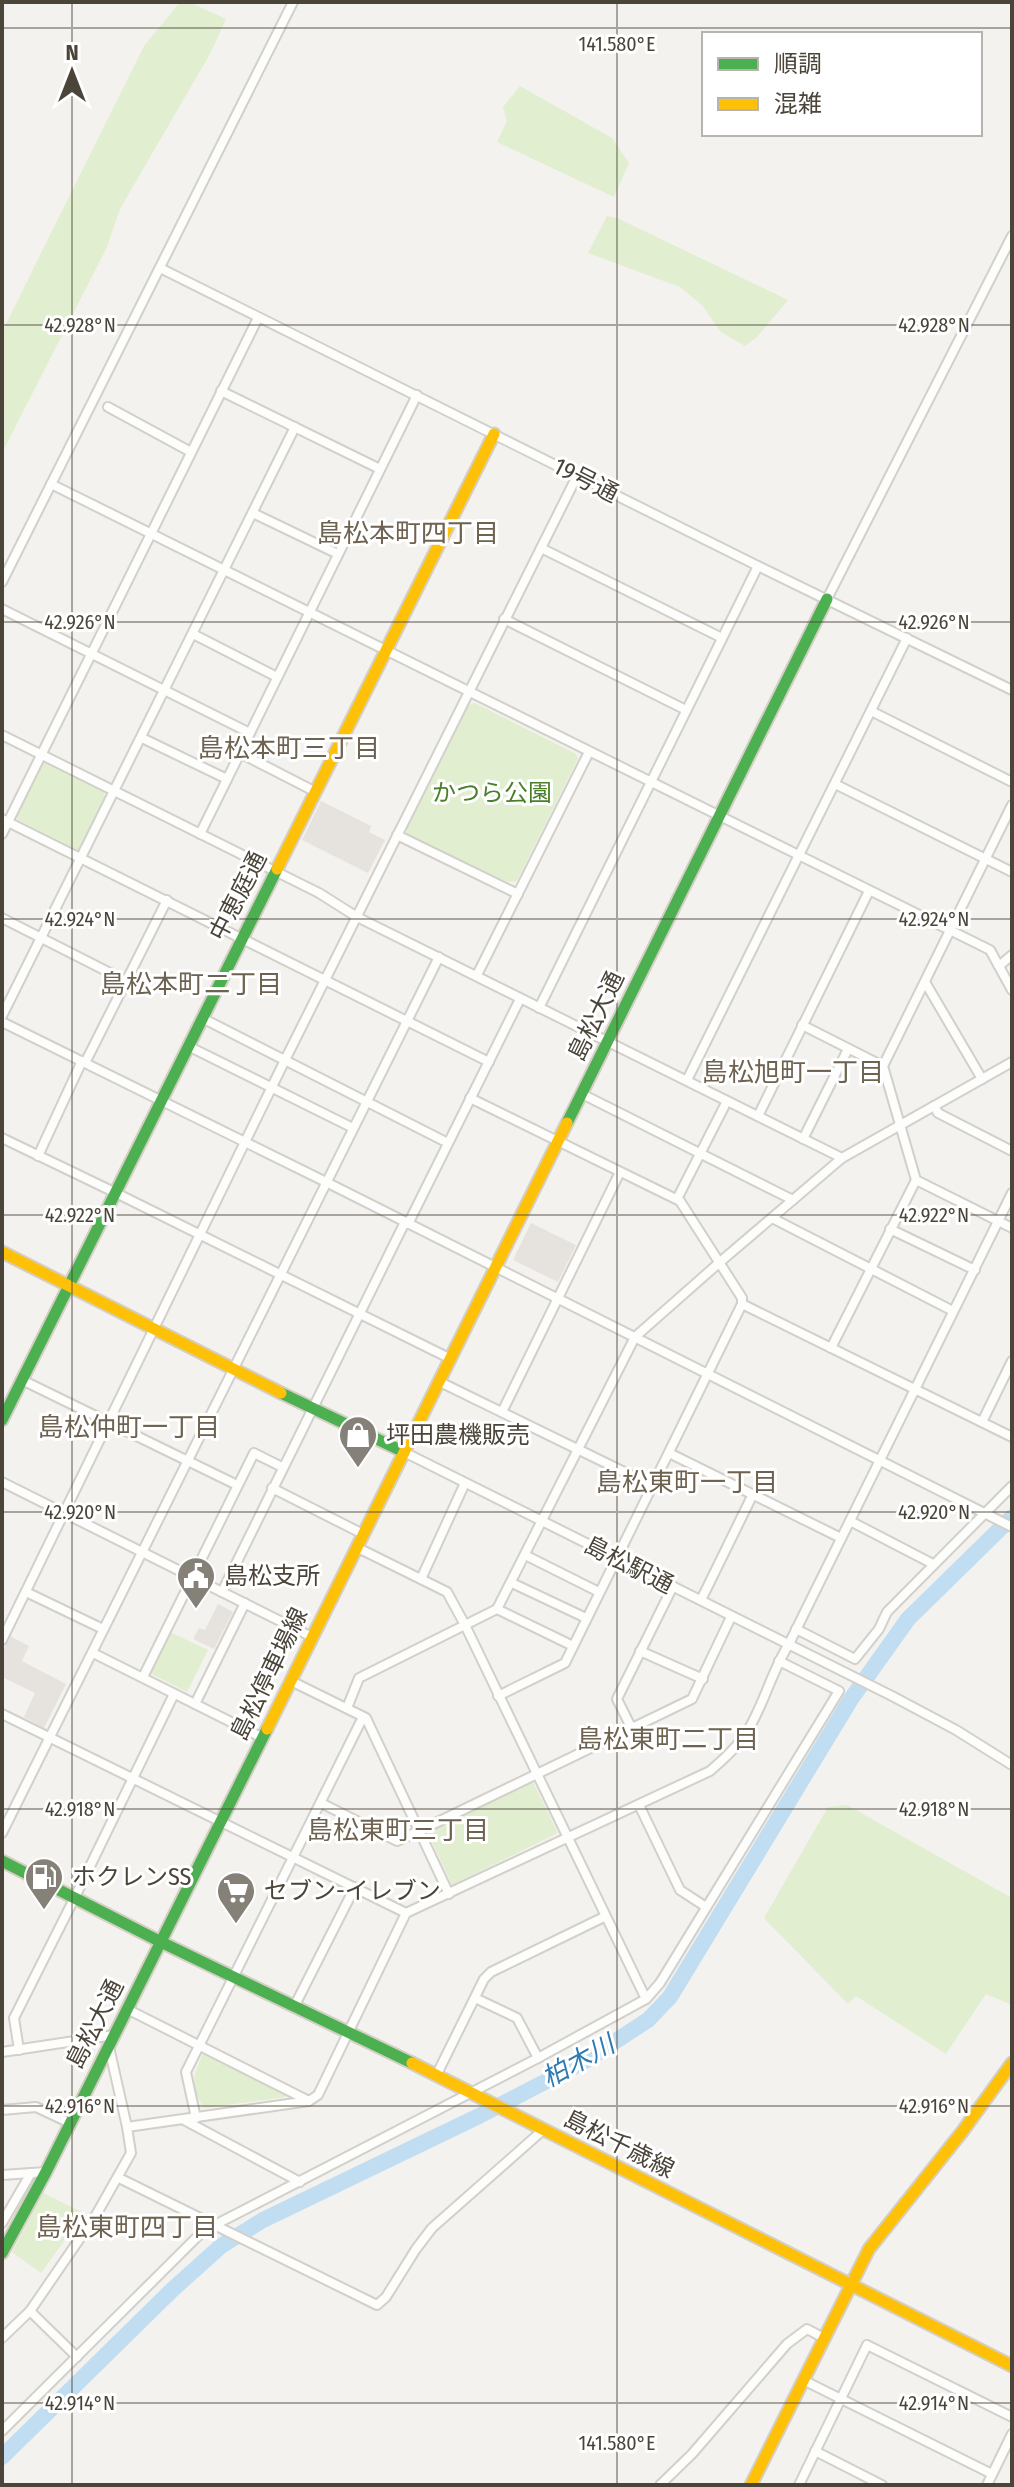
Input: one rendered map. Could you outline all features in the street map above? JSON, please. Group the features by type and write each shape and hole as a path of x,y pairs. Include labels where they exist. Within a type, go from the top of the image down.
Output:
{"street":[{"path":"2,582 293,2"},
{"path":"827,599 1012,236"},
{"name":"19号通","path":"160,268 1012,690"},
{"path":"2,834 5,820 258,318"},
{"path":"221,391 380,469"},
{"path":"200,834 417,395"},
{"path":"108,407 191,452"},
{"path":"295,427 2,1022 1012,1527"},
{"name":"中恵庭通","path":"2,1420 6,1402 22,1380 494,434"},
{"path":"2,1640 325,979 577,476"},
{"path":"51,484 990,950 1012,990"},
{"path":"253,513 338,554"},
{"path":"541,548 722,638"},
{"path":"539,1008 758,566"},
{"name":"島松大通","path":"404,1452 827,599"},
{"path":"2,609 250,733"},
{"path":"504,619 686,710"},
{"path":"193,634 277,677"},
{"path":"687,1080 907,638"},
{"path":"871,711 1012,782"},
{"path":"2,735 319,893 357,917 607,1043 842,1158"},
{"path":"142,738 227,779"},
{"path":"477,975 589,752"},
{"path":"240,753 314,791"},
{"path":"835,784 1012,872"},
{"path":"831,1348 916,1180 883,1066 1012,805"},
{"path":"5,820 489,1062"},
{"path":"397,835 518,894"},
{"path":"758,1116 869,891"},
{"path":"38,1156 167,900"},
{"path":"2,918 126,981"},
{"path":"999,966 1012,955"},
{"path":"2,1833 439,957"},
{"path":"925,982 982,1079"},
{"path":"222,1592 311,1408 520,999"},
{"path":"202,1018 448,1143"},
{"path":"802,1025 883,1066"},
{"path":"188,1046 353,1128"},
{"path":"803,1139 848,1049"},
{"path":"347,1708 359,1678 497,1609 635,1337 842,1158 1012,1062"},
{"path":"582,1094 793,1200"},
{"path":"470,1098 677,1199 742,1298 742,1304 565,1663 498,1696"},
{"path":"677,1199 727,1101"},
{"path":"934,1106 938,1113 1012,1151"},
{"path":"2,1138 451,1359"},
{"path":"502,1412 620,1172"},
{"path":"916,1180 1012,1228"},
{"path":"127,2127 309,2101 318,2095 406,1913 710,1771 728,1756 746,1733 1012,1193"},
{"path":"772,1218 953,1311"},
{"path":"890,1229 975,1270"},
{"path":"2,1252 404,1452"},
{"path":"742,1304 1012,1437"},
{"path":"982,1422 1012,1361"},
{"path":"22,1380 237,1485"},
{"path":"440,1382 653,1486"},
{"name":"島松駅通","path":"404,1452 892,1696 956,1730 1012,1765"},
{"name":"島松停車場線","path":"161,1942 404,1452"},
{"path":"143,1677 254,1453 282,1467"},
{"path":"669,1453 841,1538"},
{"path":"2,1482 312,1637"},
{"path":"421,1579 465,1483"},
{"path":"796,1629 855,1659 879,1629 887,1612 1012,1486"},
{"path":"272,1488 363,1534"},
{"path":"701,1600 753,1494"},
{"path":"850,1521 933,1564"},
{"path":"356,1547 447,1592 646,1999"},
{"path":"525,1555 599,1592"},
{"path":"512,1583 586,1618"},
{"path":"632,1729 617,1699 673,1586"},
{"path":"26,1592 103,1629"},
{"path":"195,1704 245,1603"},
{"path":"497,1609 573,1646"},
{"path":"321,1803 397,1841 692,1699 731,1617"},
{"path":"640,1651 703,1679"},
{"path":"93,1653 263,1738"},
{"path":"2,2431 203,2231 474,2096 646,1999 660,1983 839,1691 779,1661"},
{"path":"291,1681 366,1718 449,1894"},
{"path":"19,2050 14,2018 174,1694"},
{"path":"2,1714 406,1913"},
{"path":"196,2118 186,2072 363,1717"},
{"path":"639,1805 680,1890 706,1907"},
{"path":"2,1861 161,1942"},
{"path":"295,2005 355,1887"},
{"path":"436,2076 484,1979 491,1972 604,1917"},
{"name":"島松大通","path":"2,2253 161,1942"},
{"name":"島松千歳線","path":"161,1942 348,2031 1012,2366"},
{"path":"475,1998 517,2018 538,2058"},
{"path":"127,2009 309,2101"},
{"path":"2,2014 14,2018"},
{"path":"2,2052 114,2035"},
{"path":"2,2338 30,2311 106,2201 131,2153 108,2046"},
{"path":"751,2485 869,2249 962,2132 1012,2063"},
{"path":"2,2110 36,2107 70,2123"},
{"path":"184,2120 300,2182"},
{"path":"119,2178 377,2305 386,2297 432,2228 543,2130"},
{"path":"2,2175 46,2172"},
{"path":"2,2223 31,2173"},
{"path":"30,2311 77,2357"},
{"path":"660,2485 692,2454 787,2344 807,2329 824,2338"},
{"path":"799,2485 867,2345 1012,2417"},
{"path":"803,2380 992,2474"},
{"path":"987,2485 1012,2434"},
{"path":"815,2451 882,2485"}],"green space":[{"path":"180,2 189,2 226,19 211,52 120,209 106,249 2,453 2,332 144,46"},
{"path":"520,86 612,138 629,163 614,197 497,142 507,121 503,107"},
{"path":"607,216 788,300 757,337 745,346 721,332 702,305 680,287 588,253"},
{"name":"かつら公園","path":"475,703 576,754 578,759 517,881 508,882 407,836 407,828 468,705"},
{"path":"42,761 104,792 106,798 78,851 18,820 16,815"},
{"path":"170,1632 208,1650 187,1692 150,1673"},
{"path":"532,1780 558,1833 452,1885 427,1831"},
{"path":"847,1805 1012,1898 1012,2005 986,1994 946,2054 856,1996 848,2004 764,1918 828,1807"},
{"path":"204,2052 283,2092 286,2097 204,2108 196,2093 194,2080"},
{"path":"43,2193 84,2213 41,2273 12,2252"}],"shaded area":[{"path":"321,801 371,826 369,832 385,840 368,873 302,840"},
{"path":"531,1223 576,1245 558,1282 513,1260"},
{"path":"218,1604 233,1612 214,1649 193,1639 199,1628 205,1630"},
{"path":"10,1636 29,1646 22,1661 66,1684 44,1728 24,1717 35,1693 2,1677 2,1653"}],"waterway":[{"name":"柏木川","path":"2,2457 221,2246 263,2220 585,2061 648,2020 670,1997 851,1699 908,1619 1012,1517"}],"traffic: fast":[{"path":"567,1123 827,599"},
{"path":"2,1420 277,869"},
{"path":"281,1393 404,1452"},
{"path":"2,2253 46,2172 267,1729"},
{"path":"2,1861 412,2063"}],"traffic: slow":[{"path":"277,869 494,434"},
{"path":"267,1729 567,1123"},
{"path":"2,1252 281,1393"},
{"path":"412,2063 1012,2366"},
{"path":"751,2485 869,2249 962,2132 1012,2063"}],"place":[{"name":"坪田農機販売","path":"358,1469"},
{"name":"島松支所","path":"196,1610"},
{"name":"ホクレンSS","path":"44,1911"},
{"name":"セブン-イレブン","path":"236,1925"}],"district":[{"name":"島松本町四丁目","path":"408,533"},
{"name":"島松本町三丁目","path":"289,748"},
{"name":"島松本町二丁目","path":"191,984"},
{"name":"島松旭町一丁目","path":"793,1072"},
{"name":"島松仲町一丁目","path":"129,1427"},
{"name":"島松東町一丁目","path":"687,1482"},
{"name":"島松東町二丁目","path":"668,1739"},
{"name":"島松東町三丁目","path":"398,1830"},
{"name":"島松東町四丁目","path":"127,2227"}]}
